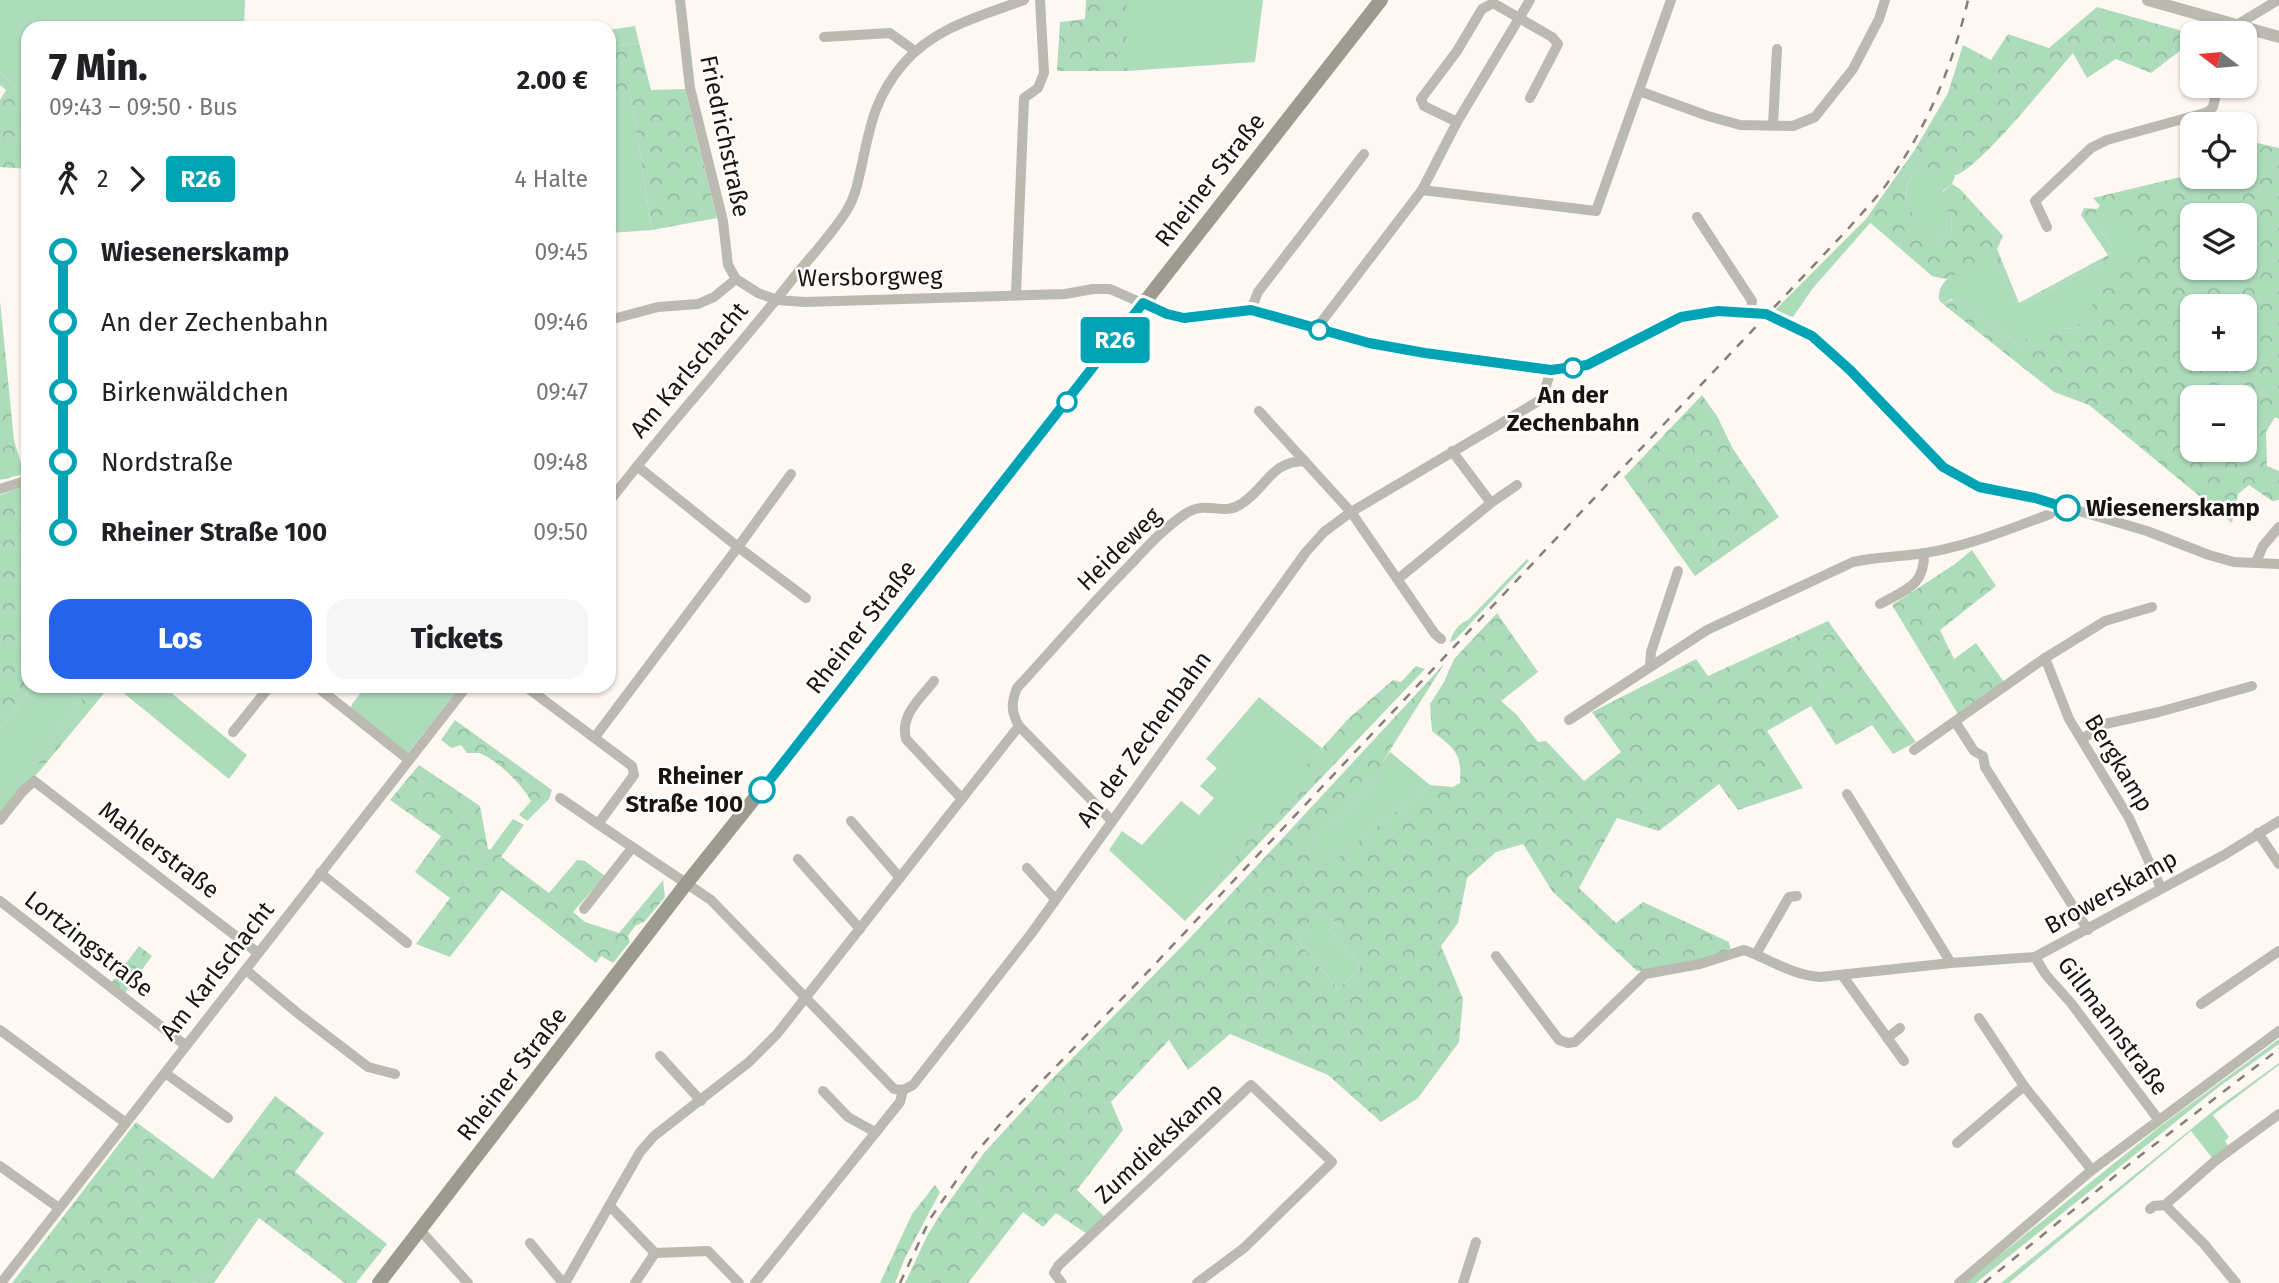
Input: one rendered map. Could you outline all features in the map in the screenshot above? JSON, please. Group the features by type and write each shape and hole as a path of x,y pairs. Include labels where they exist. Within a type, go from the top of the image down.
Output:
{"main road":[{"name":"Rheiner Straße","path":"379,1283 686,884 1381,0"}],"street":[{"name":"Friedrichstraße","path":"680,0 690,88 723,221 728,265 736,279"},
{"name":"Am Karlschacht","path":"616,493 777,300 848,209 857,187 878,99 892,77 915,51 944,30 1024,0"},
{"path":"1016,294 1024,98 1038,88 1044,73 1040,0"},
{"path":"1317,329 1422,190 1457,122 1530,0"},
{"path":"1422,190 1596,211 1671,0"},
{"path":"1639,91 1740,125 1793,125 1815,117 1853,69 1879,19 1885,0"},
{"path":"2148,0 2208,21"},
{"path":"2247,21 2278,0"},
{"path":"1457,122 1424,106 1421,99 1457,51 1482,9 1493,3 1552,37 1558,44 1530,98"},
{"path":"824,37 890,33 915,51"},
{"path":"2258,34 2279,37"},
{"path":"1773,125 1777,49"},
{"path":"2047,227 2035,201 2091,148 2107,140 2208,113 2215,98"},
{"path":"1364,154 1258,292 1251,310 1369,343 1551,370 1587,365 1681,317 1718,311 1766,314 1812,336 1850,370 1943,467 1960,478 1979,487 2035,498 2147,531 2208,555 2234,562 2279,564"},
{"path":"1697,217 1752,301 1751,312"},
{"name":"Wersborgweg","path":"736,279 758,293 777,300 805,302 1065,294 1110,289 1167,314 1184,318 1251,310"},
{"path":"616,318 657,307 698,304 714,297 736,279"},
{"name":"An der Zechenbahn","path":"755,1283 900,1102 903,1090 913,1085 1055,899 1324,532 1351,512 1542,399 1551,370"},
{"path":"1259,411 1351,512 1441,639"},
{"path":"1452,451 1491,503"},
{"name":"Heideweg","path":"1019,726 1012,715 1012,702 1017,688 1115,579 1157,537 1186,513 1200,506 1230,509 1242,504 1284,463 1305,461"},
{"path":"636,466 806,598"},
{"path":"595,737 790,474"},
{"path":"0,489 21,482"},
{"path":"1398,579 1517,485"},
{"path":"1569,720 1707,629 1853,562 1873,557 1924,553 1972,543 2050,514 2060,506"},
{"path":"2256,562 2263,546 2279,527"},
{"path":"1880,604 1912,586 1922,576 1925,566 1924,553"},
{"path":"1650,666 1651,652 1678,571"},
{"path":"1914,750 1956,723 2045,657 2105,621 2152,607"},
{"name":"Bergkamp","path":"2045,657 2069,719 2129,818 2161,888"},
{"path":"933,681 905,718 903,729 906,739 962,799"},
{"path":"2082,739 2105,724 2160,712 2252,686"},
{"path":"233,732 264,693"},
{"path":"325,693 409,760"},
{"name":"Am Karlschacht","path":"1,1283 462,693"},
{"path":"535,693 595,737 634,770 634,775 598,824"},
{"path":"1956,723 1974,751 1983,756 1985,767 2088,930"},
{"path":"530,1243 564,1283 640,1152 654,1136 756,1057 807,998 1019,726 1111,820"},
{"name":"Mahlerstraße","path":"0,820 23,791 34,782 258,953"},
{"path":"1847,794 1951,963"},
{"path":"560,798 711,900 894,1089 903,1090"},
{"path":"851,821 900,878"},
{"name":"Browerskamp","path":"1756,954 1789,971 1806,976 2035,957 2088,930 2279,821"},
{"path":"2258,834 2279,864"},
{"path":"584,909 632,848"},
{"path":"798,859 860,929"},
{"path":"1027,868 1055,899"},
{"path":"320,873 407,943"},
{"path":"1496,956 1559,1040 1575,1042 1645,974 1700,964 1744,950 1756,954 1789,897 1797,896"},
{"name":"Lortzingstraße","path":"0,901 185,1045"},
{"path":"2201,1004 2279,951"},
{"name":"Gillmannstraße","path":"2035,957 2046,975 2071,1003 2158,1119"},
{"path":"246,970 300,1016 368,1067 395,1074"},
{"path":"1842,975 1904,1061"},
{"path":"1979,1018 2024,1086 2092,1170"},
{"path":"1887,1038 1900,1028"},
{"path":"0,1030 126,1123"},
{"name":"Gillmannstraße","path":"1959,1283 2092,1170 2279,1031"},
{"path":"660,1056 701,1101"},
{"path":"165,1073 228,1118"},
{"name":"Zumdiekskamp","path":"1062,1283 1055,1273 1059,1265 1251,1086 1332,1162 1244,1248 1205,1281"},
{"path":"1957,1143 2024,1086"},
{"path":"823,1091 848,1117 875,1132"},
{"path":"2150,1209 2165,1205 2215,1161 2279,1114"},
{"path":"0,1167 59,1208"},
{"path":"2165,1205 2204,1244 2236,1283"},
{"path":"610,1206 655,1252 708,1251 739,1283"},
{"path":"420,1230 468,1283"},
{"path":"1463,1283 1476,1242"},
{"path":"635,1283 655,1252"}],"green space":[{"path":"0,0 245,0 244,21 21,21 21,95 0,72"},
{"path":"1086,0 1127,0 1127,71 1057,71 1060,22 1085,19"},
{"path":"1127,0 1263,0 1255,62 1127,71"},
{"path":"2097,7 2180,30 2180,51 2151,73 2116,59 2087,78 2073,53 1998,139 1967,168 1956,175 1946,177 1913,173 1908,183 1907,200 1914,216 1931,239 1939,241 1952,232 1951,214 1945,209 1940,195 1952,184 1960,189 2003,236 1997,249 2019,303 2108,255 2081,215 2084,208 2097,209 2093,222 2110,244 2111,254 2108,259 2018,304 1993,258 1945,279 1932,276 1866,219 1914,151 1948,93 1963,45 1991,60 2008,34 2049,48"},
{"path":"635,26 639,43 616,45 616,29"},
{"path":"639,43 651,90 685,89 717,218 652,230 630,92 616,94 616,45"},
{"path":"0,72 21,95 21,168 0,167 0,100 6,90 0,85"},
{"path":"630,91 652,230 616,233 616,94"},
{"path":"2257,143 2279,148 2279,419 2275,417 2266,432 2267,466 2279,471 2279,500 2272,501 2249,485 2238,494 2232,523 2089,405 2054,392 1943,304 1956,298 2019,346 2037,329 2054,335 2061,329 2076,328 2135,244 2093,198 2180,177 2180,189 2257,189"},
{"path":"1913,173 1955,176 1952,184 1943,191 1951,214 1952,233 1939,241 1931,240 1909,209 1908,183"},
{"path":"2100,205 2148,241 2076,328 2061,329 2054,336 2019,346 1956,299 1943,304 1939,300 1943,284 1949,277 1990,255 2021,304 2108,259 2111,254 2110,244 2093,222 2093,215"},
{"path":"1866,219 1871,222 1813,288 1793,317 1774,311"},
{"path":"0,301 14,440 21,464 21,475 0,480"},
{"path":"1702,395 1717,416 1733,449 1779,517 1695,576 1624,477"},
{"path":"21,487 21,693 28,693 0,728 0,495"},
{"path":"1972,550 1996,586 1940,630 1954,659 1976,643 2004,682 1958,714 1892,605"},
{"path":"1527,559 1529,561 1455,640 1450,642 1459,626"},
{"path":"1497,613 1538,672 1501,701 1516,714 1538,742 1546,741 1584,781 1621,752 1592,712 1696,659 1708,676 1828,621 1916,742 1893,754 1872,725 1836,745 1811,706 1767,731 1803,788 1738,810 1719,784 1659,831 1617,818 1579,888 1616,923 1643,902 1729,942 1731,952 1664,969 1637,971 1552,891 1523,844 1496,852 1467,878 1458,923 1441,946 1463,999 1459,1042 1418,1098 1381,1122 1328,1075 1230,1034 1188,1070 1169,1040 1111,1102 1123,1130 1077,1190 1105,1217 1087,1234 1056,1213 1043,1227 1023,1212 968,1283 905,1283 927,1236 984,1153 1048,1083 1189,939 1444,664 1382,763 1383,769 1360,796 1309,843 1331,863 1430,785 1453,787 1460,783 1460,765 1455,752 1432,731 1430,704 1454,659","holes":["1317,907 1336,922 1329,930 1360,965 1359,971 1338,989 1299,942"]},
{"path":"1416,666 1425,669 1185,921 1307,765 1348,719 1393,680 1401,682"},
{"path":"28,693 88,693 36,760 43,767 0,816 0,728"},
{"path":"88,693 104,693 43,767 35,760"},
{"path":"124,693 172,693 247,755 229,779"},
{"path":"361,693 455,693 408,753 351,708"},
{"path":"1259,697 1322,748 1185,921 1109,850 1122,831 1142,845 1181,801 1199,815 1214,798 1200,786 1217,768 1206,759"},
{"path":"455,720 552,790 549,799 527,821 519,815 531,801 508,773 486,756 467,753 461,745 452,748 441,740"},
{"path":"1390,752 1430,785 1331,864 1308,843 1360,796 1382,769 1382,763"},
{"path":"419,765 480,806 488,849 490,850 513,819 524,825 501,857 549,893 577,860 585,861 605,876 573,912 585,922 619,933 663,880 665,897 645,921 635,926 628,936 630,942 613,963 601,956 596,963 502,890 450,957 416,944 450,898 415,872 441,836 390,800"},
{"path":"1317,906 1336,922 1329,930 1360,965 1359,971 1338,989 1299,942"},
{"path":"139,946 152,956 125,993 111,983"},
{"path":"2279,1039 2279,1044 2220,1086 1976,1283 1965,1283 2158,1128"},
{"path":"2279,1063 2213,1115 2229,1137 2225,1141 2229,1147 2213,1159 2191,1131 2009,1283 2001,1283 2217,1108"},
{"path":"275,1096 324,1133 295,1172 387,1244 356,1283 345,1283 259,1218 251,1221 239,1234 213,1274 193,1283 12,1283 136,1122 213,1179"},
{"path":"935,1185 940,1192 905,1258 895,1283 880,1283 912,1214"},
{"path":"259,1218 214,1283 193,1283 213,1274 244,1227"}],"railway":[{"path":"900,1283 930,1219 974,1155 1002,1122 1140,980 1877,197 1901,163 1926,119 1946,73 1968,0"},
{"path":"1984,1283 2132,1162 2279,1049"}],"bus line":[{"name":"R26","path":"762,790 1143,303 1184,318 1251,310 1369,343 1551,370 1587,365 1681,317 1718,311 1766,314 1812,336 1850,370 1943,467 1960,478 1979,487 2035,498 2067,508"}],"place":[{"name":"An der Zechenbahn","path":"1573,368"},
{"name":"Wiesenerskamp","path":"2067,508"},
{"name":"Rheiner Straße 100","path":"762,790"}]}
